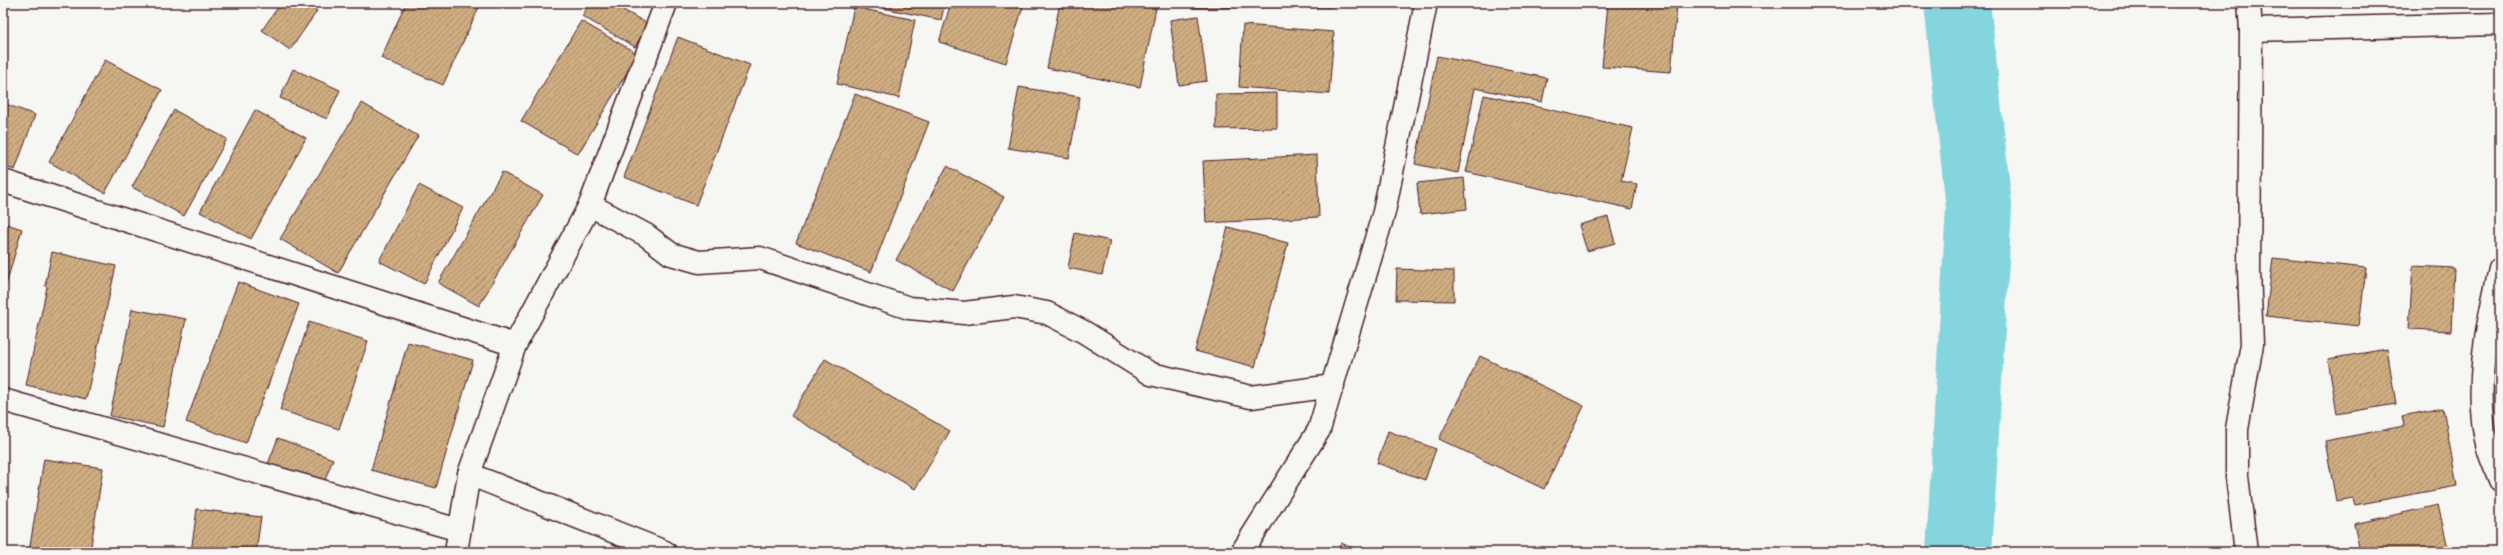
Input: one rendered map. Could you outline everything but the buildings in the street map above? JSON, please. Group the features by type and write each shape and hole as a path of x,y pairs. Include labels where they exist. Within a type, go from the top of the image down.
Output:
{"street":[{"path":"456,552 469,474 515,345 590,205 666,3"},
{"path":"1242,552 1319,430 1384,212 1426,3"},
{"path":"2246,552 2237,476 2237,429 2252,344 2249,271 2251,30 2249,3"},
{"path":"2251,30 2500,24"},
{"path":"3,181 515,345"},
{"path":"590,205 646,235 672,254 699,262 760,258 910,308 964,313 1014,307 1047,313 1084,332 1151,374 1251,397 1332,386"},
{"path":"2500,269 2492,304 2486,350 2482,402 2488,448 2500,480"},
{"path":"3,400 459,530"},
{"path":"469,474 665,552"}],"waterway":[{"path":"1957,3 1979,207 1959,552"}]}
